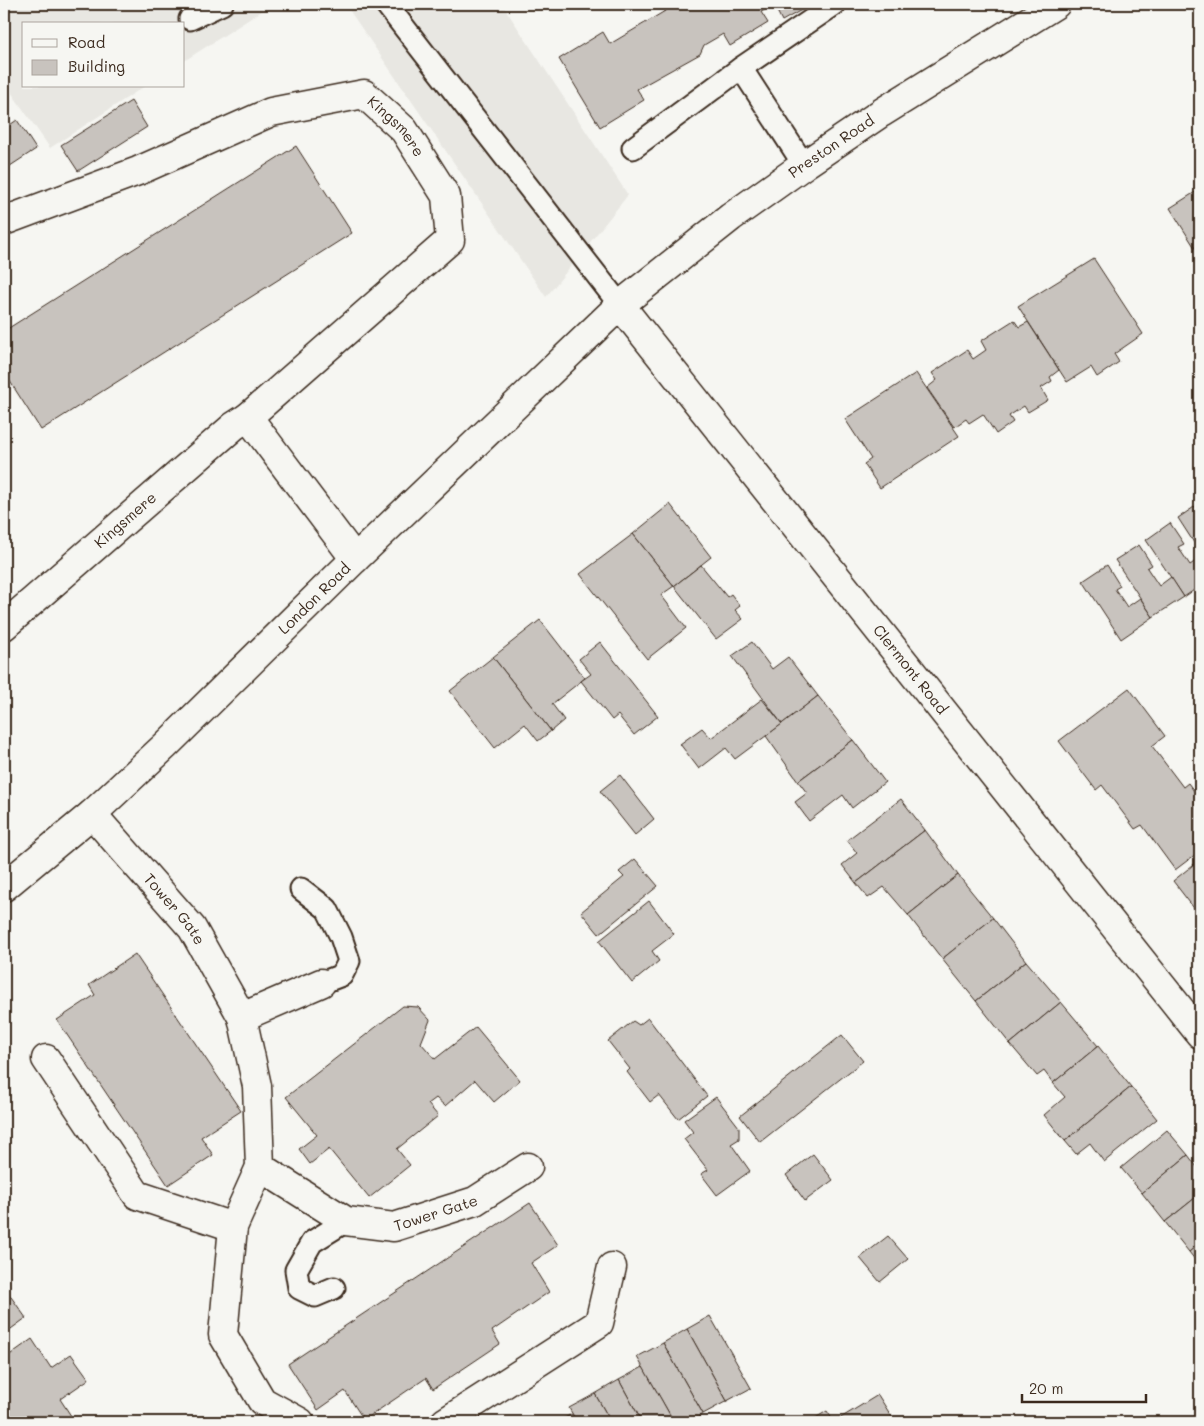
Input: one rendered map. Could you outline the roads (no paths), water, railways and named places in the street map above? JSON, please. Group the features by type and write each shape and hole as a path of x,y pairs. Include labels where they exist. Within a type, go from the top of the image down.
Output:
{"main road":[{"name":"Preston Road","path":"620,305 731,217 804,165 881,113 1056,4"},
{"name":"Kingsmere","path":"4,221 138,171 272,112 364,94 404,130 446,196 450,240 248,417 234,426 4,626"},
{"name":"London Road","path":"4,887 92,814 165,746 355,559 620,305"},
{"name":"Clermont Road","path":"620,305 1200,1034"},
{"path":"248,417 355,559"},
{"name":"Tower Gate","path":"92,814 192,928 242,1017 257,1086 260,1167 233,1227 223,1335 262,1401 300,1422"},
{"path":"242,1017 321,983"},
{"path":"46,1059 137,1195 233,1227"},
{"name":"Tower Gate","path":"260,1167 346,1221 394,1227 475,1201 528,1167"},
{"path":"445,1422 599,1323 612,1267"}],"lane":[{"path":"190,19 222,4"},
{"path":"386,4 620,305"},
{"path":"633,148 741,68 835,4"},
{"path":"741,68 804,165"},
{"path":"301,889 327,909 341,937 349,961 342,975 321,983"},
{"path":"334,1288 316,1296 299,1288 296,1270 312,1242 346,1221"}]}
